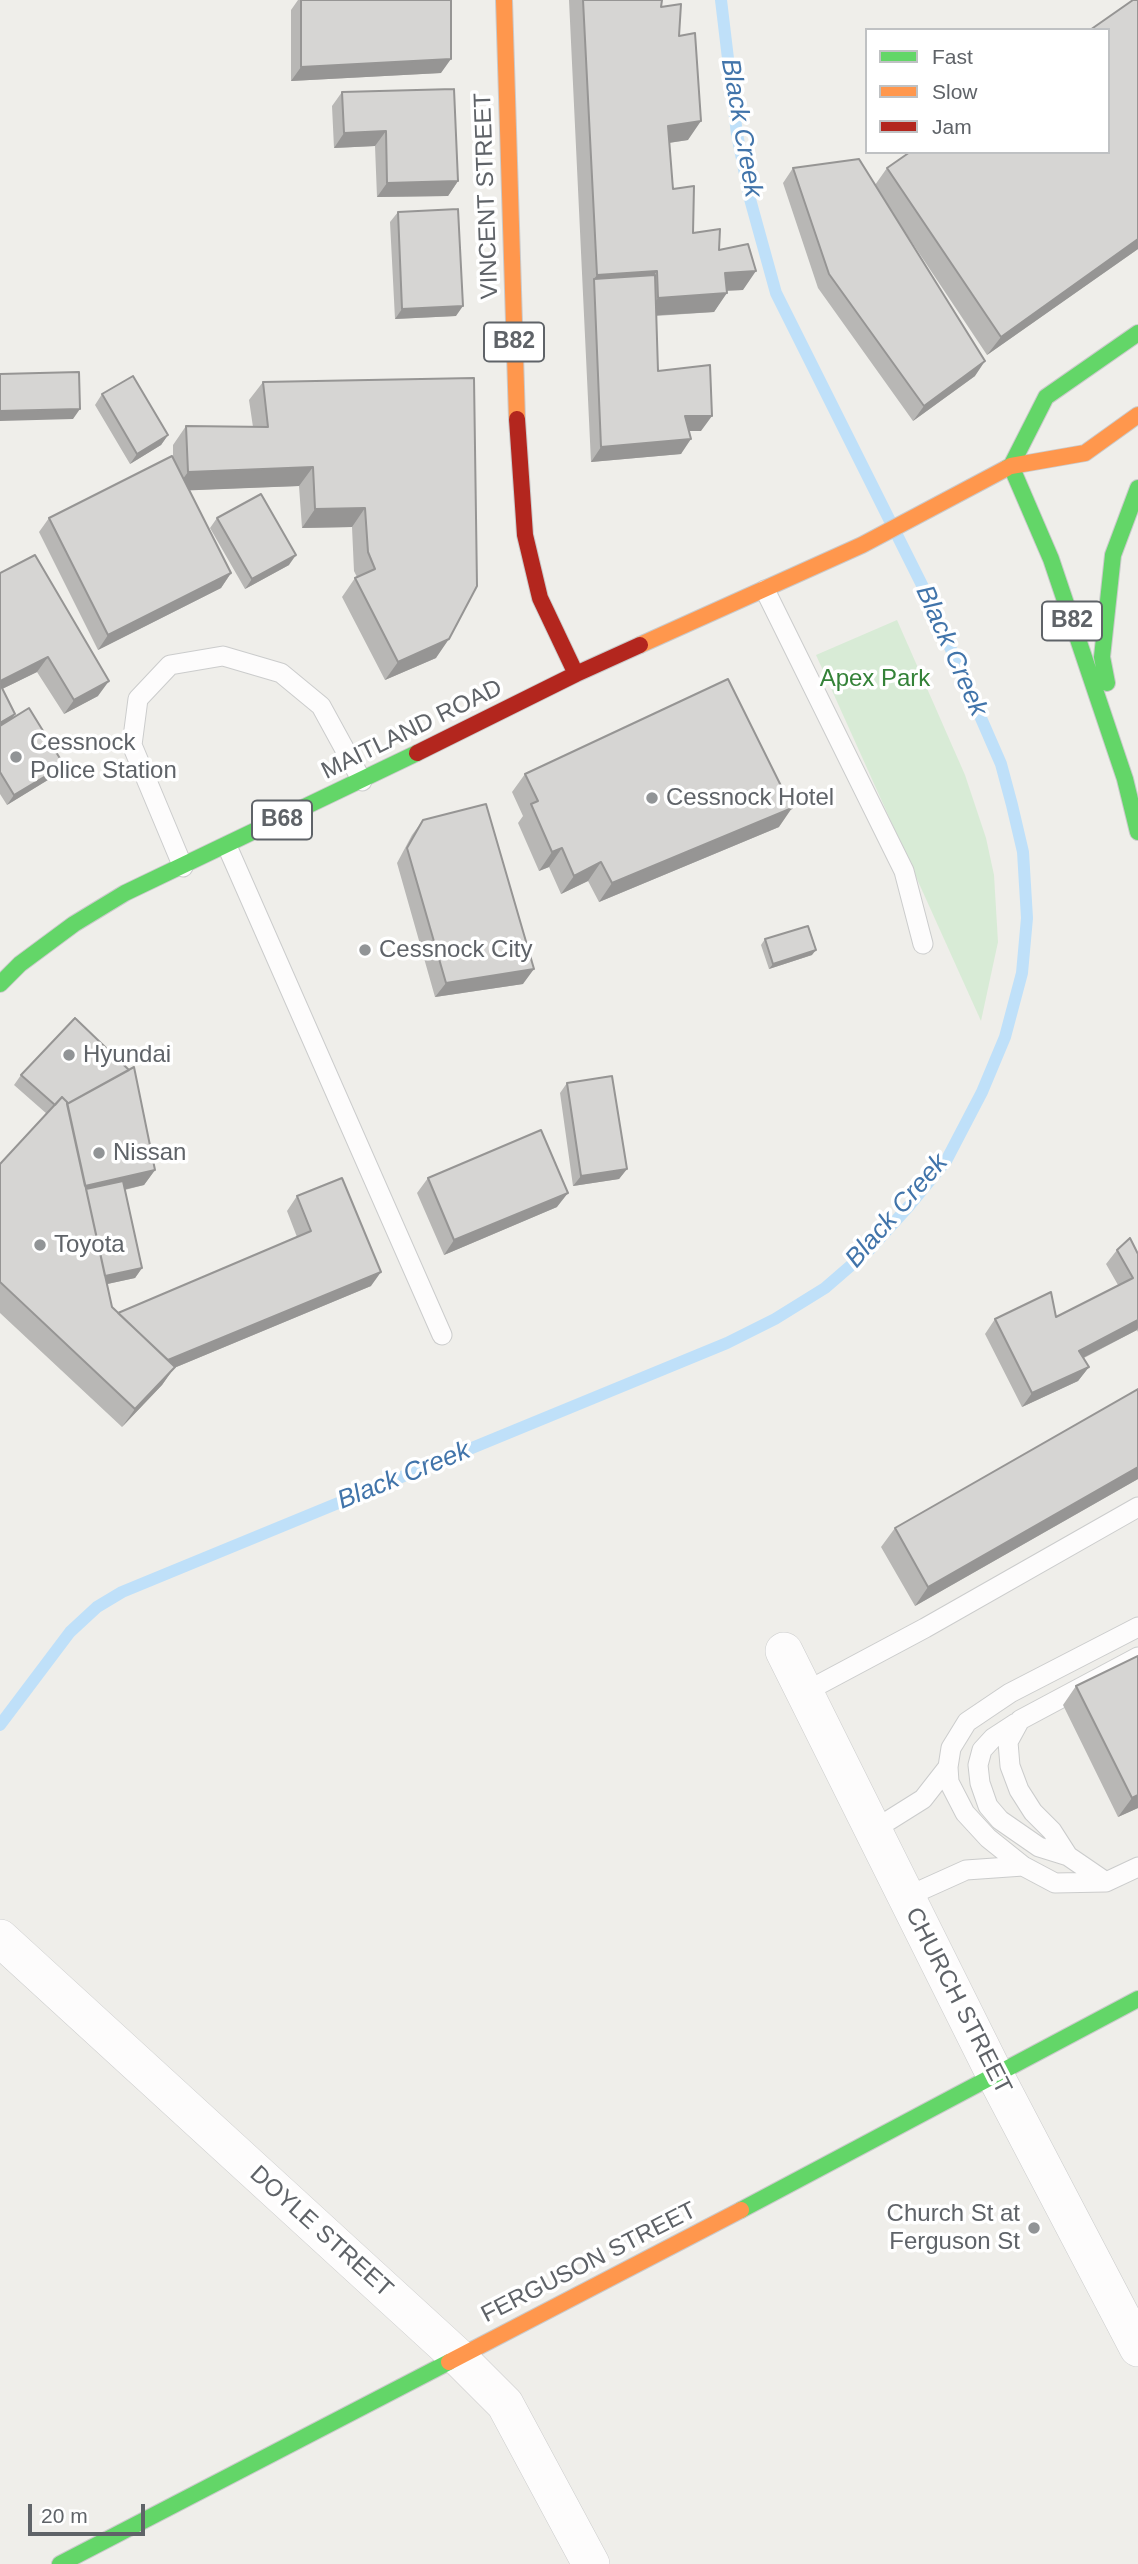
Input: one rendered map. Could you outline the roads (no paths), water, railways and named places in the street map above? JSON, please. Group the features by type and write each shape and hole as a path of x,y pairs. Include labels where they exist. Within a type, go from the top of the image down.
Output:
{"main road":[{"name":"VINCENT STREET","path":"504,0 516,403 525,535 540,598 576,674"},
{"path":"1011,466 1046,397 1138,333"},
{"name":"MAITLAND ROAD","path":"0,984 20,964 74,924 125,893 227,846 576,674 862,545 1011,466 1085,453 1138,415"},
{"name":"B82","path":"1011,466 1051,559 1125,779 1138,832"},
{"path":"1125,779 1102,657 1113,555 1138,488"},
{"name":"FERGUSON STREET","path":"60,2564 1138,1999"}],"street":[{"name":"CHURCH STREET","path":"784,1651 995,2075 1138,2348"},
{"name":"DOYLE STREET","path":"0,1938 458,2357 505,2404 591,2564"}],"lane":[{"path":"765,590 904,871 923,944"},
{"path":"183,867 132,745 138,699 170,665 223,656 281,673 321,706 362,780"},
{"path":"227,846 442,1335"},
{"path":"805,1692 925,1629 1138,1507"},
{"path":"1138,1627 1010,1693 967,1722 951,1748 948,1767 949,1782 965,1813 988,1838 1023,1866 1055,1883 1106,1882 1138,1867"},
{"path":"1106,1882 1068,1856 1039,1847 1000,1821 988,1806 980,1783 978,1765 982,1750 993,1738 1020,1720 1138,1657"},
{"path":"1020,1720 1008,1742 1010,1766 1019,1790 1033,1812 1052,1831 1068,1856"},
{"path":"872,1831 923,1799 948,1767"},
{"path":"906,1898 966,1870 1023,1866"}],"waterway":[{"name":"Black Creek","path":"0,1725 70,1632 97,1607 122,1592 727,1343 775,1319 825,1288 870,1249 946,1161 982,1092 1005,1037 1022,973 1027,918 1023,852 1001,764 929,599 776,293 750,199 737,134 721,0"}],"place":[{"name":"Cessnock Police Station","path":"16,757"},
{"name":"Cessnock Hotel","path":"652,798"},
{"name":"Cessnock City","path":"365,950"},
{"name":"Hyundai","path":"69,1055"},
{"name":"Nissan","path":"99,1153"},
{"name":"Toyota","path":"40,1245"},
{"name":"Church St at Ferguson St","path":"1034,2228"}],"park label":[{"name":"Apex Park","path":"875,679"}]}
